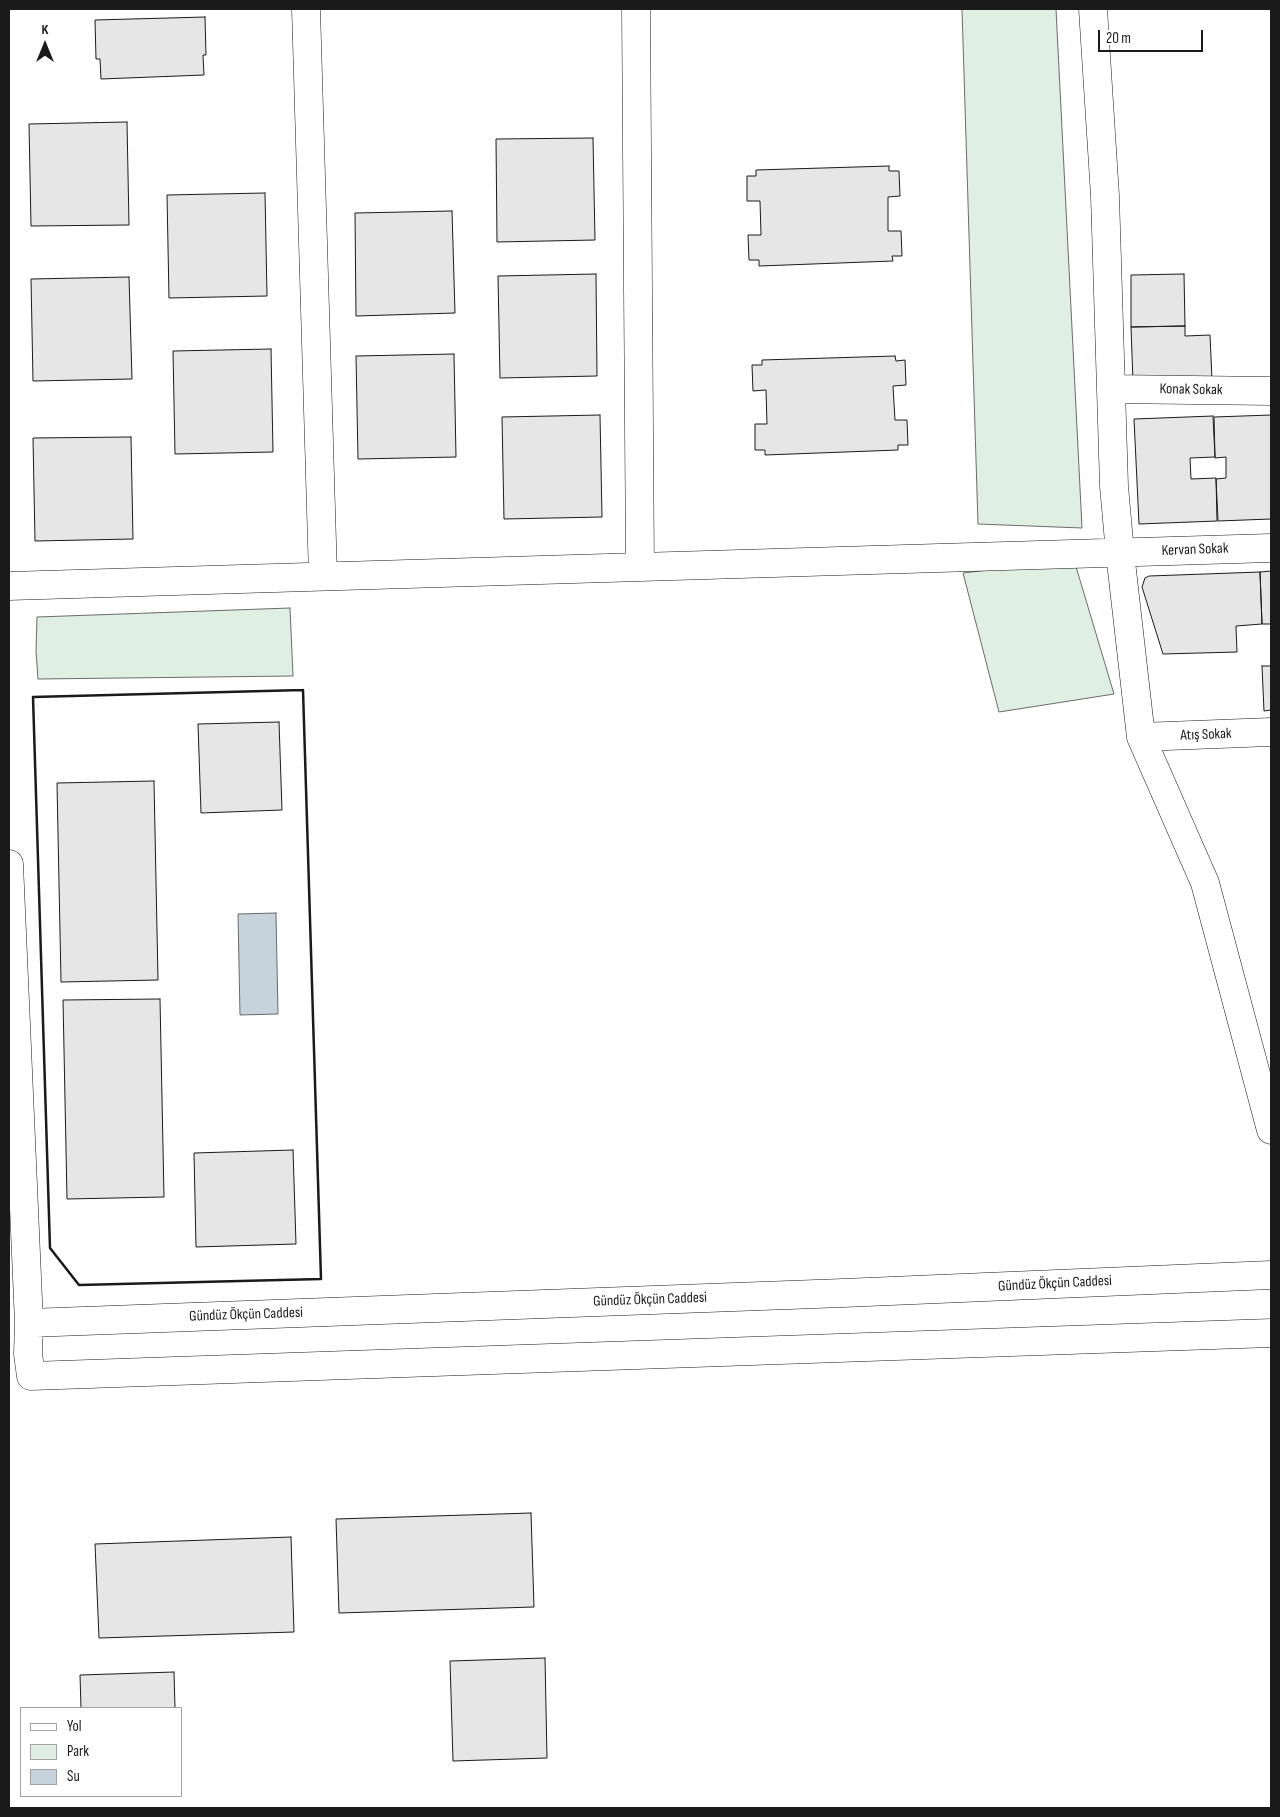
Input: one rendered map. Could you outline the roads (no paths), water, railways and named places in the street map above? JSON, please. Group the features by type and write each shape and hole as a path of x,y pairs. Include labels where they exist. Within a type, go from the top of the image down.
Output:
{"street":[{"path":"306,9 324,576"},
{"path":"636,9 640,567"},
{"path":"1093,9 1105,196 1114,486 1141,738 1205,883 1271,1130"},
{"name":"Konak Sokak","path":"1111,389 1271,391"},
{"name":"Kervan Sokak","path":"9,586 1271,548"},
{"name":"Atış Sokak","path":"1141,738 1271,732"},
{"path":"9,864 29,1323 28,1354 31,1376 1271,1333"},
{"name":"Gündüz Ökçün Caddesi","path":"29,1323 853,1293 1271,1275"}],"water":[{"path":"276,913 278,1014 240,1015 238,914"}]}
